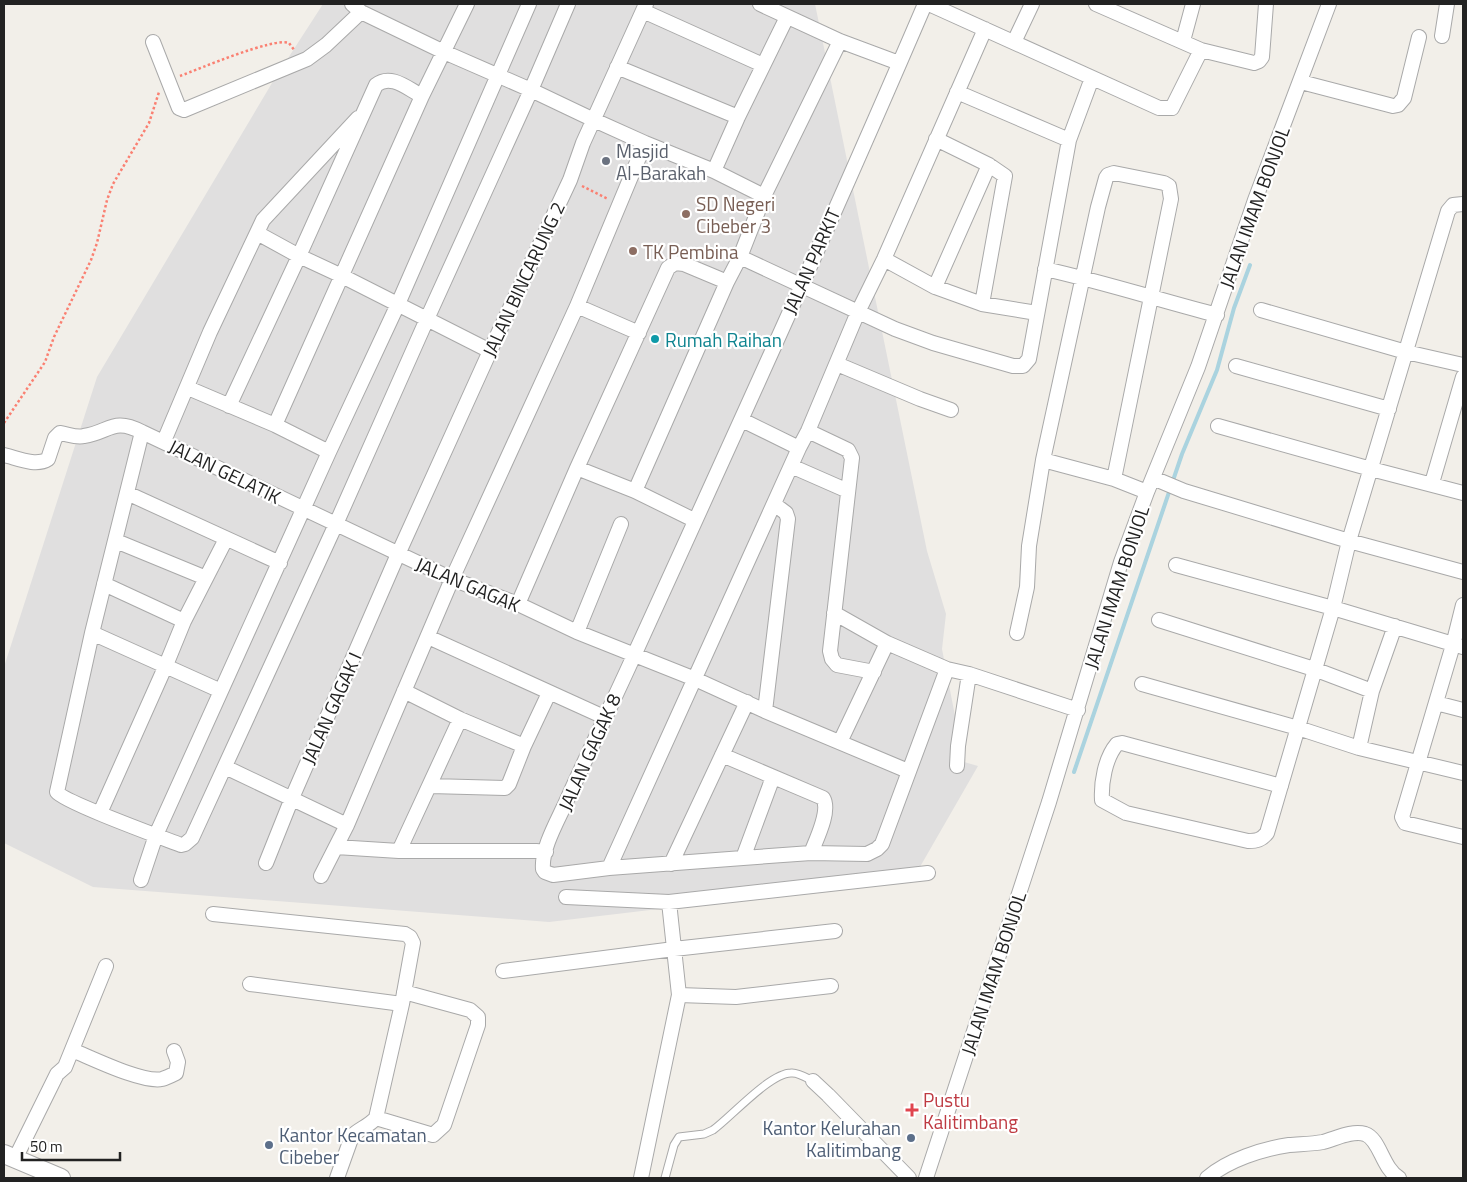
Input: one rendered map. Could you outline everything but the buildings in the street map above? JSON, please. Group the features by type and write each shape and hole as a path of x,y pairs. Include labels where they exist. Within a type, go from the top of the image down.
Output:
{"street":[{"path":"275,425 422,96 467,4"},
{"path":"141,880 156,835 398,304 528,4"},
{"path":"144,433 104,584 56,788 60,796 181,844 190,841 225,767 336,524 568,4"},
{"path":"760,4 840,40 899,63"},
{"name":"JALAN PARKIT","path":"635,654 694,520 742,420 925,4"},
{"path":"929,4 1159,108 1172,108 1201,50"},
{"path":"1014,42 1032,4"},
{"path":"1096,4 1121,8 1201,50 1254,63 1262,57 1265,4"},
{"path":"1183,41 1193,4"},
{"name":"JALAN IMAM BONJOL","path":"926,1178 1078,710 1121,562 1147,492 1198,367 1255,200 1329,4"},
{"path":"1442,36 1447,4"},
{"path":"153,42 169,80 178,108 184,110 302,62 326,45 357,8 444,52 645,143 714,171 764,196"},
{"path":"644,8 764,65"},
{"name":"JALAN BINCARUNG 2","path":"399,554 490,351 570,180 594,120 644,8"},
{"path":"714,171 787,17"},
{"path":"609,868 798,448 808,431 858,312 884,260 985,28"},
{"path":"1301,82 1393,106 1398,105 1404,98 1419,37"},
{"path":"635,491 727,282 740,257 764,196 840,40"},
{"path":"617,67 738,117"},
{"path":"740,257 858,312 933,343 1018,367 1023,366 1029,359 1069,140 1092,78"},
{"path":"229,406 376,86 383,81 391,79 422,96"},
{"path":"957,92 1069,140"},
{"path":"164,442 210,332 263,220 367,109"},
{"path":"936,139 989,165 1006,177 982,304"},
{"path":"321,876 347,825 452,579 577,306 645,143"},
{"path":"935,286 989,165"},
{"path":"1017,633 1027,587 1029,546 1043,460 1098,207 1108,175 1114,173 1164,183 1169,186 1172,198 1114,479"},
{"path":"1281,786 1122,743 1117,744 1108,758 1102,800 1126,813 1255,841 1262,839 1267,833 1281,786 1298,728 1314,669 1333,608 1349,541 1448,211 1453,205 1463,204"},
{"path":"257,233 299,256 490,351"},
{"path":"884,260 935,286 982,304 1037,313"},
{"path":"518,604 577,468 668,268 675,263 684,264 727,282"},
{"path":"1045,269 1217,315"},
{"path":"577,306 639,333"},
{"path":"1261,310 1406,352 1463,365"},
{"path":"837,364 920,400 951,410"},
{"path":"1236,366 1389,409"},
{"path":"1432,483 1463,377"},
{"path":"188,388 275,425 329,452"},
{"path":"742,420 798,448"},
{"name":"JALAN GELATIK","path":"4,455 29,462 44,461 48,459 55,438 60,433 86,436 102,430 126,425 304,510"},
{"path":"1218,426 1463,493"},
{"path":"808,431 848,450 852,458 830,651 832,659 837,665 874,672"},
{"path":"1043,460 1114,479 1147,492"},
{"path":"791,466 848,491"},
{"path":"577,468 635,491 694,520"},
{"path":"1153,478 1184,491 1349,541 1463,572"},
{"path":"127,493 280,562"},
{"path":"765,711 788,520 786,513 774,504"},
{"name":"JALAN GAGAK","path":"304,510 452,579 518,604 577,632 695,679 765,711 908,771"},
{"path":"577,632 621,524"},
{"path":"100,813 166,666 184,621 226,539"},
{"path":"116,541 206,578"},
{"name":"JALAN GAGAK I","path":"266,863 292,798 399,554"},
{"path":"1176,565 1333,608 1458,646"},
{"path":"104,584 184,621"},
{"path":"1463,605 1458,646 1436,703 1402,817 1403,822 1463,837"},
{"path":"834,613 887,643 947,669 969,674 1078,710"},
{"path":"1159,620 1314,669 1372,691"},
{"path":"1359,748 1372,691 1395,626"},
{"path":"92,633 221,691"},
{"path":"428,637 604,717"},
{"path":"840,742 887,643"},
{"name":"JALAN GAGAK 8","path":"546,852 551,836 604,717 635,654"},
{"path":"336,847 546,852 543,859 543,869 549,874 742,858 811,854 867,854 882,844 947,669"},
{"path":"956,766 969,674"},
{"path":"1142,684 1298,728 1359,748 1463,773"},
{"path":"404,691 460,719 524,746"},
{"path":"430,786 505,788 509,784 524,746 549,693"},
{"path":"671,864 746,702"},
{"path":"1436,703 1463,710"},
{"path":"399,850 460,719"},
{"path":"722,755 823,798 826,811 811,854"},
{"path":"225,767 347,825"},
{"path":"742,858 774,777"},
{"path":"566,897 670,902 928,873"},
{"path":"641,1178 679,995 670,902"},
{"path":"213,914 405,934 410,937 414,947 376,1118 372,1123 352,1136 337,1178"},
{"path":"503,971 835,931"},
{"path":"61,1178 9,1157 57,1074 65,1067 106,966"},
{"path":"250,984 403,998 470,1010 478,1017 478,1025 444,1125 439,1131 433,1135 376,1118"},
{"path":"679,995 736,997 831,986"},
{"path":"72,1050 136,1075 152,1079 162,1079 176,1073 178,1062 174,1051"},
{"path":"813,1081 909,1178"},
{"path":"1208,1178 1216,1170 1248,1156 1287,1146 1324,1142 1360,1133 1369,1136 1375,1143 1390,1171 1399,1178"}],"lane":[{"path":"665,1178 678,1139 685,1135 704,1134 713,1130 778,1077 791,1072 813,1081"}],"path":[{"path":"4,423 45,362 54,337 91,260 97,243 106,200 113,184 149,123 160,88 169,80 234,56 282,42 289,44 302,62"},
{"path":"570,180 619,204"}],"shaded area":[{"path":"323,4 815,4 927,551 946,614 942,649 964,762 978,766 913,879 549,922 93,887 4,843 4,667 97,377 272,83"}],"waterway":[{"path":"1074,772 1182,454 1217,370 1234,308 1250,265"}],"place":[{"name":"Masjid Al-Barakah","path":"606,161"},
{"name":"SD Negeri Cibeber 3","path":"686,214"},
{"name":"TK Pembina","path":"633,251"},
{"name":"Rumah Raihan","path":"655,339"},
{"name":"Pustu Kalitimbang","path":"912,1110"},
{"name":"Kantor Kelurahan Kalitimbang","path":"911,1138"},
{"name":"Kantor Kecamatan Cibeber","path":"269,1145"}]}
